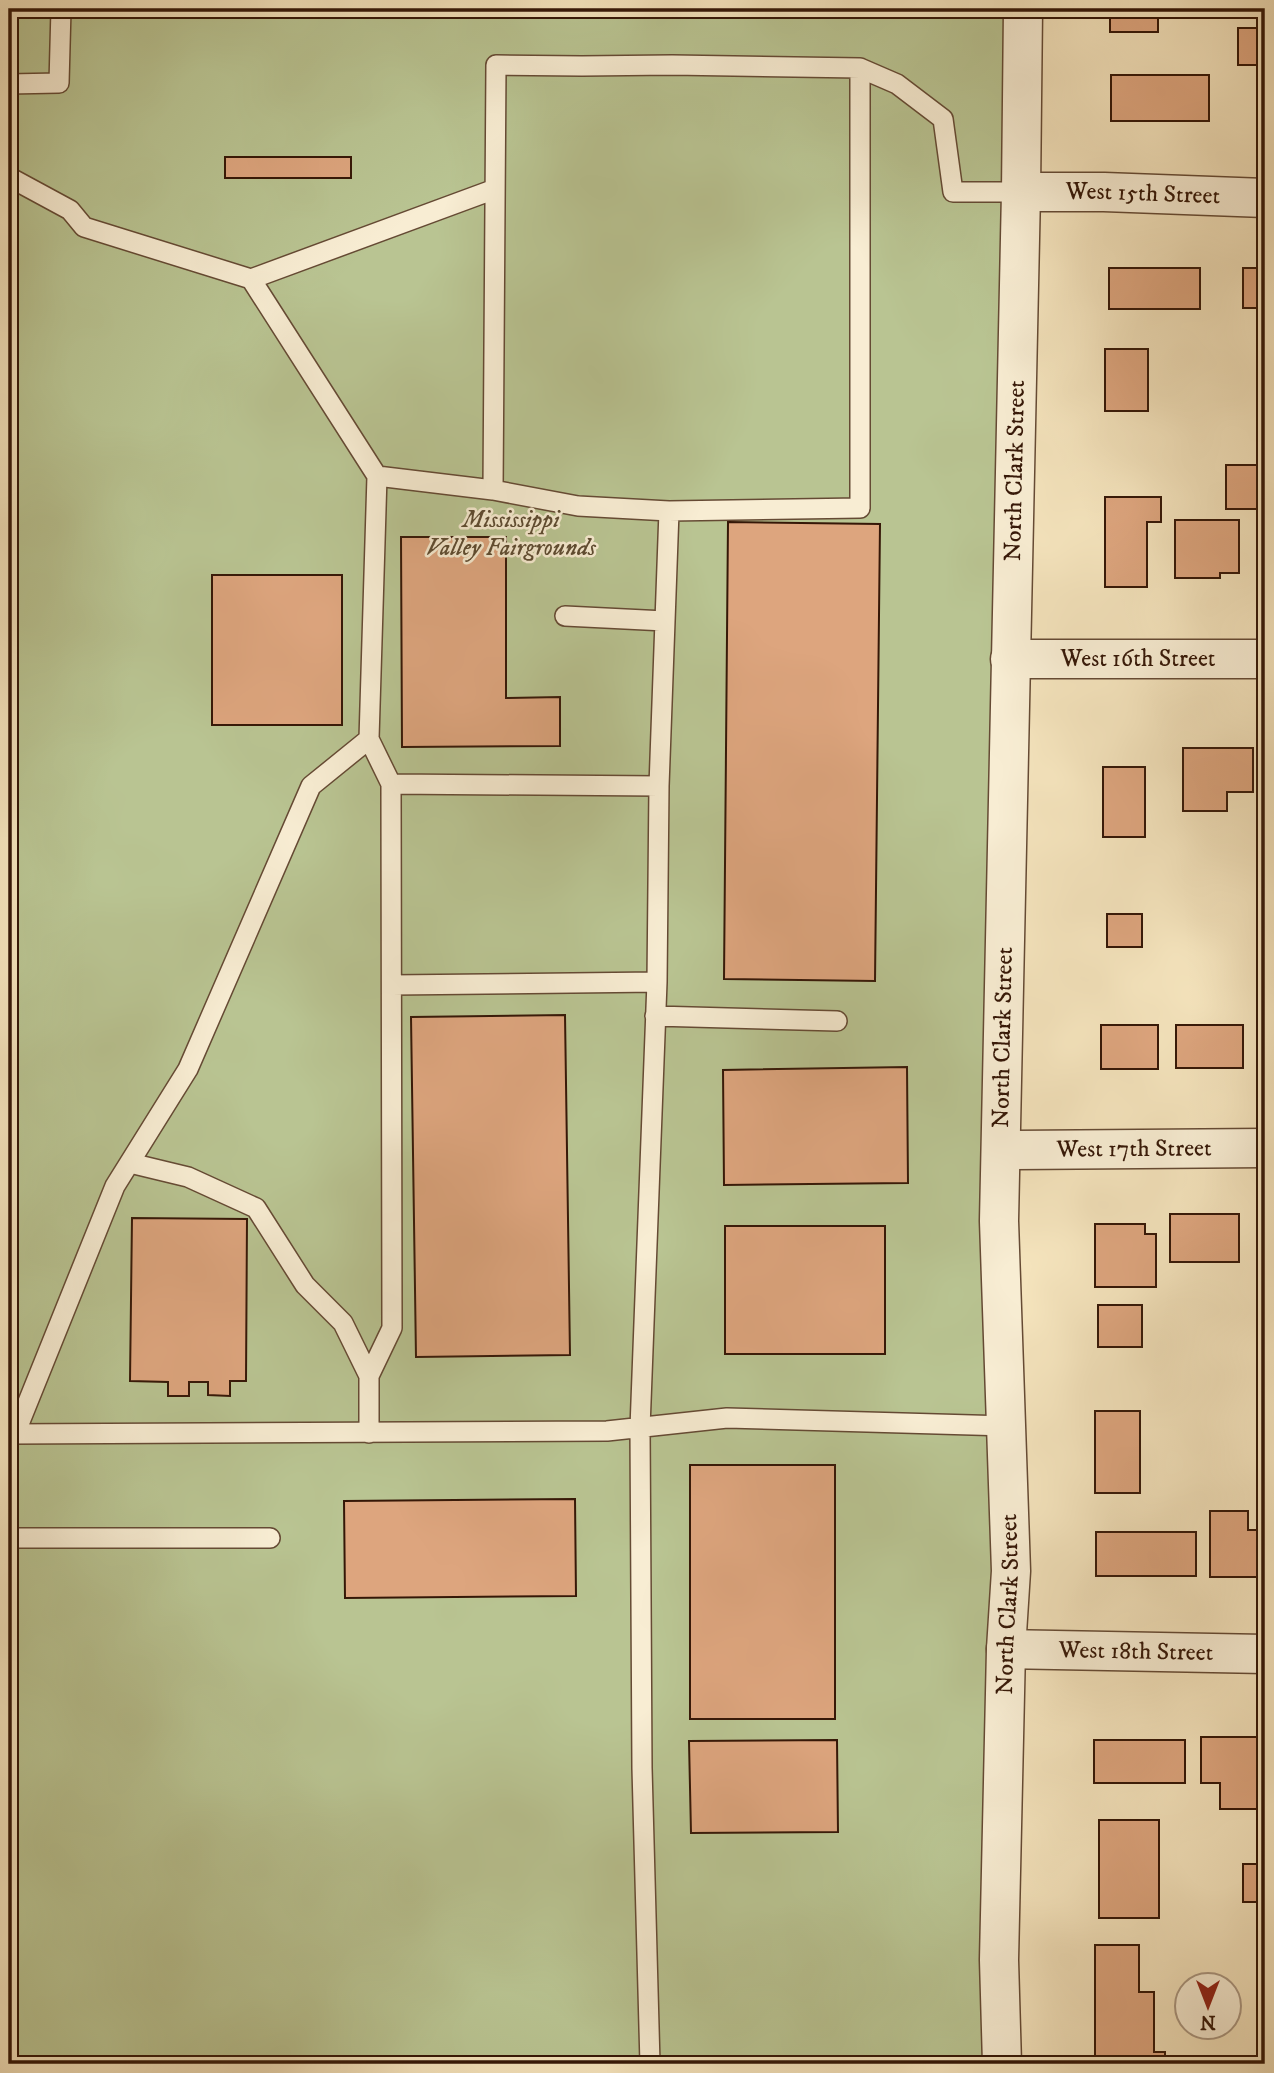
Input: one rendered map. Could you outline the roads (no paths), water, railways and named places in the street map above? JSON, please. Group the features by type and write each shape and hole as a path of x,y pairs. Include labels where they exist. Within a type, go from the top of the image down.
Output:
{"street":[{"name":"North Clark Street","path":"1002,2064 999,1960 1006,1649 1012,1571 999,1221 1023,9"},
{"name":"West 15th Street","path":"1021,192 1265,198"},
{"name":"West 16th Street","path":"1010,659 1265,659"},
{"name":"West 17th Street","path":"1001,1150 1265,1148"},
{"name":"West 18th Street","path":"1006,1649 1265,1654"}],"lane":[{"path":"9,83 59,83 61,9"},
{"path":"493,490 496,65 860,68 898,84 943,119 953,192 1021,192"},
{"path":"377,476 493,490 578,506 669,511 860,508 860,68"},
{"path":"9,177 70,210 85,227 251,279 495,189"},
{"path":"251,279 377,476 369,739 391,785 392,1328 369,1376 369,1433"},
{"path":"650,2064 642,1768 640,1427 656,1016 659,786 669,511"},
{"path":"565,616 665,621"},
{"path":"369,739 311,786 188,1069 115,1186 12,1434 607,1431 727,1418 1007,1426"},
{"path":"391,785 659,786"},
{"path":"392,985 657,982"},
{"path":"656,1016 836,1021"},
{"path":"130,1163 188,1177 256,1208 304,1285 343,1323 369,1376"},
{"path":"9,1538 270,1538"}],"park label":[{"name":"Mississippi Valley Fairgrounds","path":"511,534"}]}
